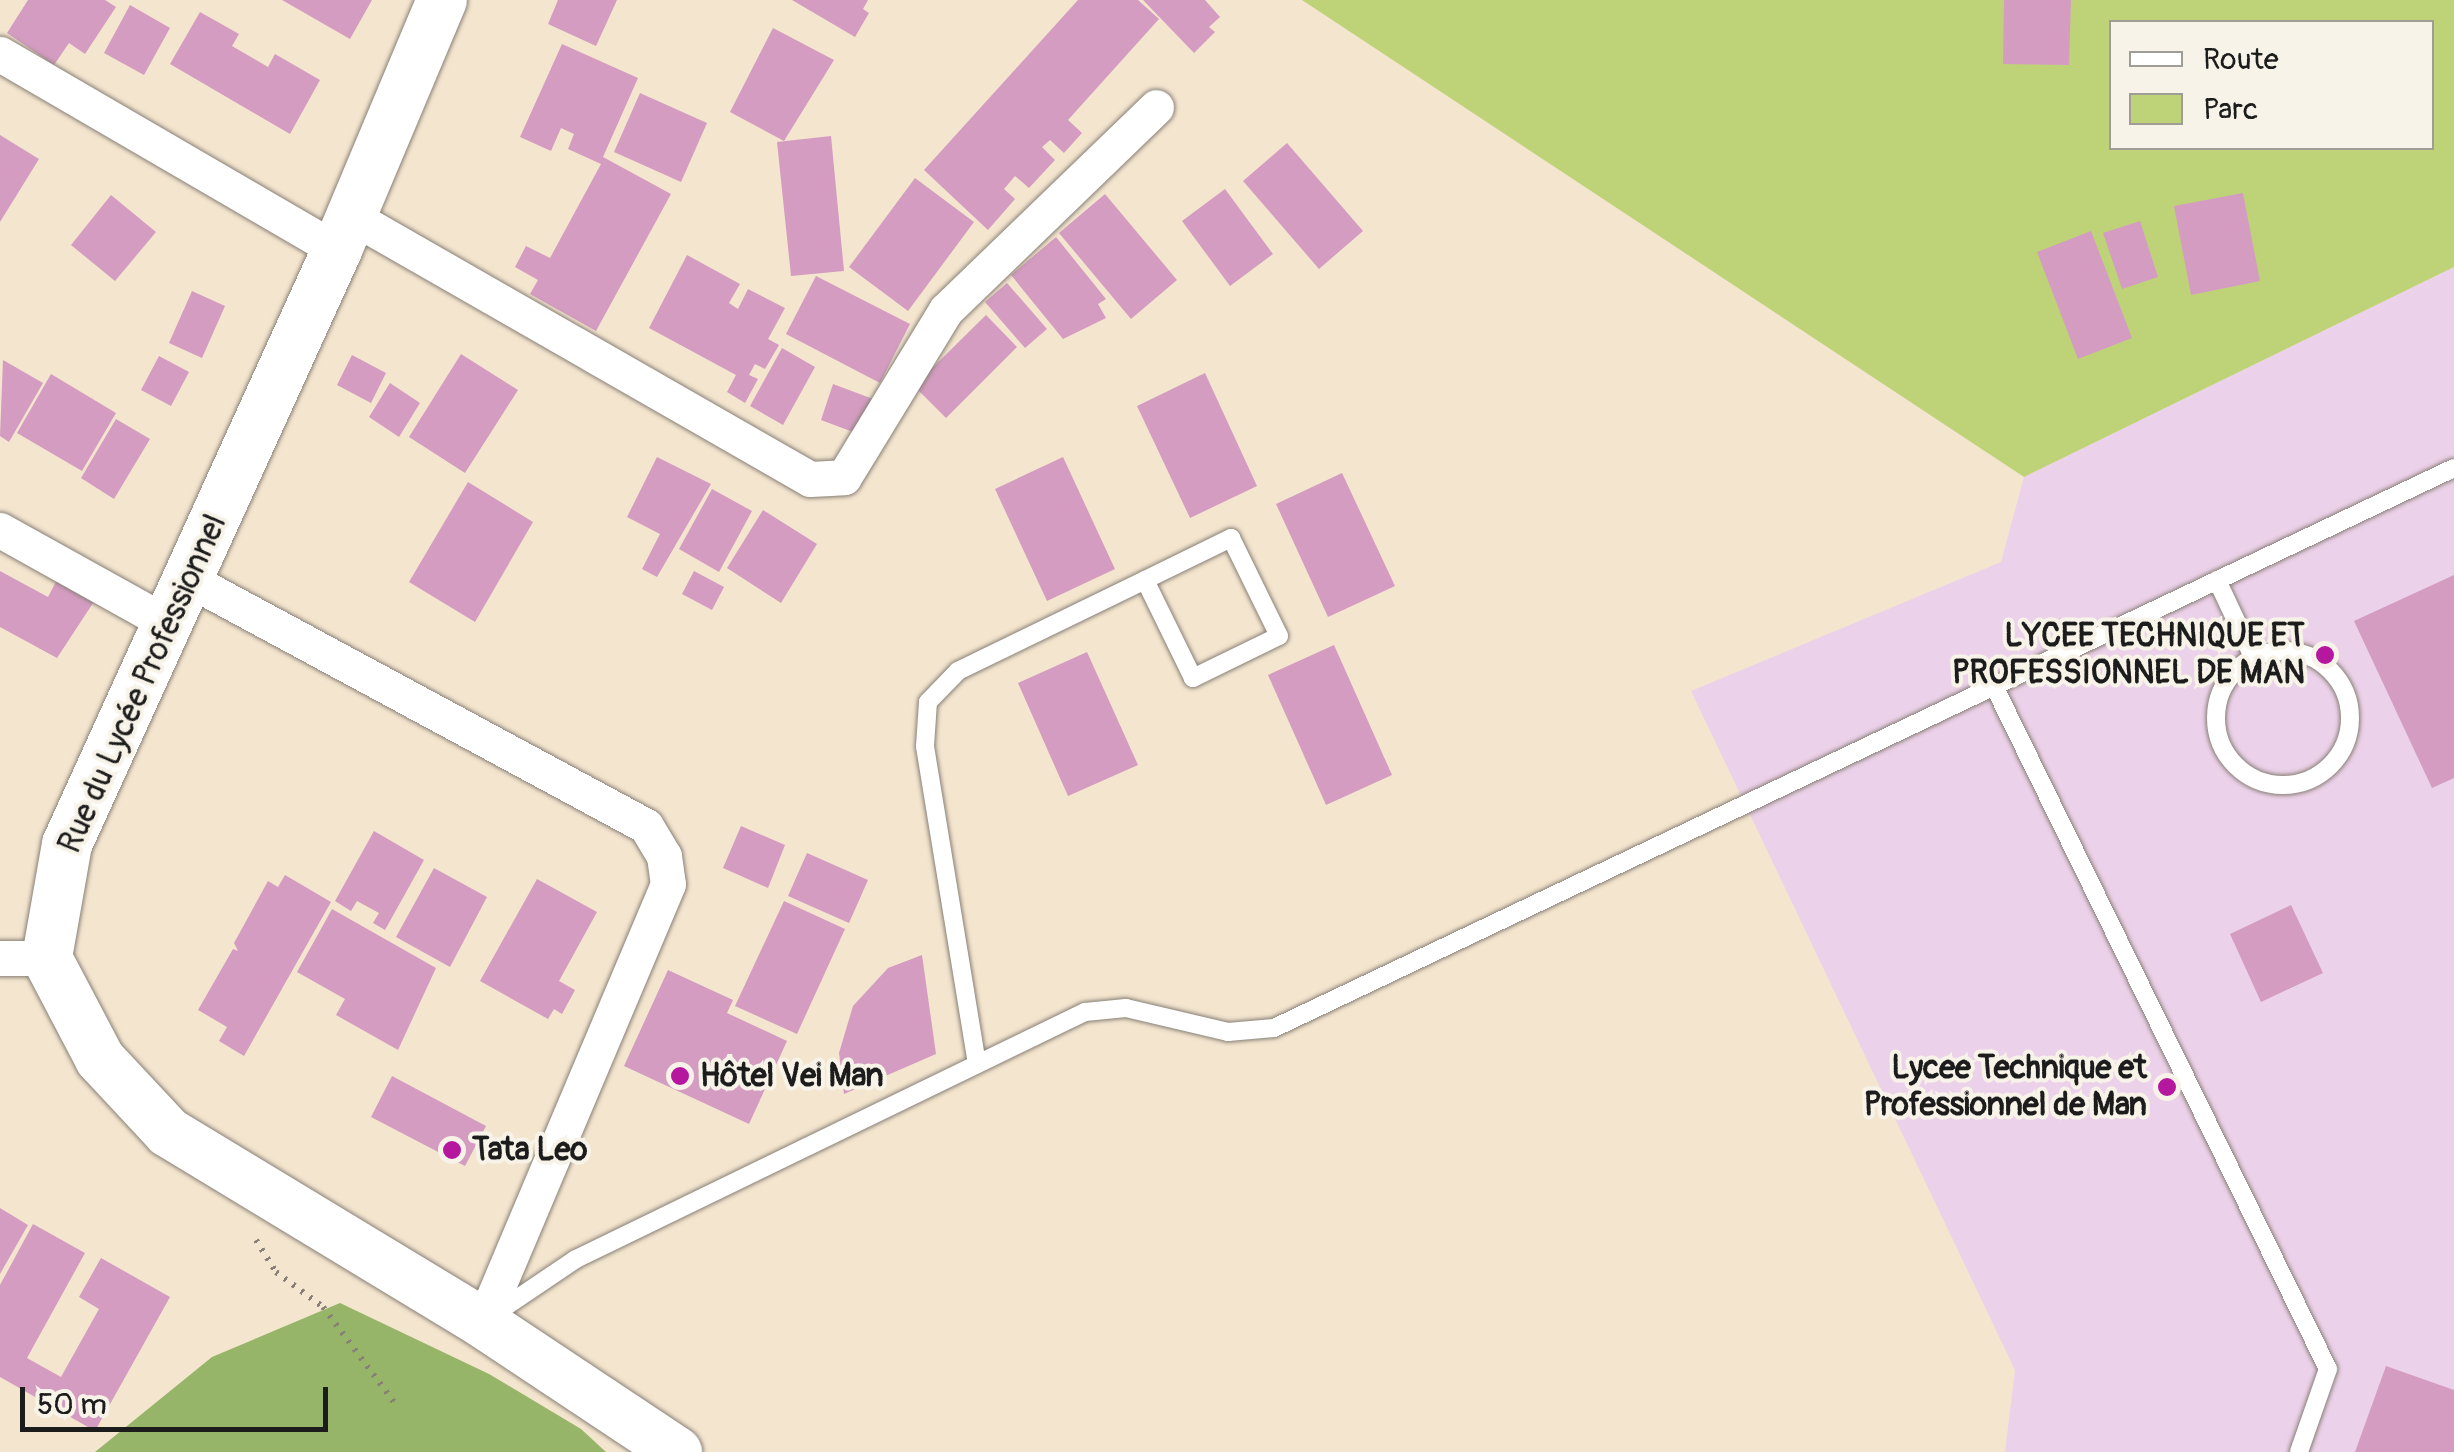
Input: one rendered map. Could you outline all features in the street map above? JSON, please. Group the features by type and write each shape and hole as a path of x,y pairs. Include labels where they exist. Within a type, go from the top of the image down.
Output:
{"main road":[{"name":"Rue du Lycée Professionnel","path":"442,0 344,233 67,844 24,958 100,1059 156,1120 270,1195 483,1322 677,1452"}],"street":[{"path":"0,54 810,479 844,477 946,310 1156,107"},
{"path":"0,530 178,601 646,826 664,856 668,884 483,1322"}],"lane":[{"path":"483,1322 576,1259 1085,1012 1126,1008 1228,1032 1274,1028 2454,468"},
{"path":"977,1064 925,746 928,702 958,671 1231,538 1279,636 1193,678 1145,580"},
{"path":"2217,580 2253,656"},
{"path":"2278,650 2305,654 2344,689 2346,740 2312,779 2287,786 2260,782 2222,747 2219,695 2232,672 2253,656 2278,650"},
{"path":"1994,686 2328,1369 2299,1452"}],"path":[{"path":"270,1195 251,1234 276,1272 324,1307 396,1405"}],"shaded area":[{"name":"Lycee Technique et Professionnel de Man","path":"2454,267 2454,1452 2005,1452 2015,1370 1691,691 2001,562 2024,477"}],"green space":[{"path":"1302,0 2454,0 2454,267 2024,477"},
{"path":"340,1303 489,1374 581,1429 606,1452 95,1452 212,1357"}],"building":[{"path":"28,0 105,0 116,7 85,54 69,43 54,65 7,33"},
{"path":"282,0 372,0 350,39"},
{"path":"558,0 617,0 596,46 548,24"},
{"path":"792,0 868,0 863,9 869,13 855,37"},
{"path":"1078,0 1138,0 1159,19 1068,120 1082,133 1064,153 1050,140 1042,147 1055,160 1029,188 1015,176 1004,189 1015,199 988,230 924,170"},
{"path":"1143,0 1205,0 1220,17 1209,27 1215,32 1194,53"},
{"path":"2004,0 2071,0 2069,65 2003,64"},
{"path":"130,5 170,28 144,75 104,53"},
{"path":"200,12 239,34 232,46 268,67 275,54 320,80 290,134 170,64"},
{"path":"773,28 834,60 784,141 730,112"},
{"path":"562,44 638,78 603,157 671,194 596,331 530,294 538,280 515,267 526,246 550,258 601,164 568,149 574,134 561,128 551,151 520,137"},
{"path":"640,93 707,123 681,182 614,152"},
{"path":"0,135 39,159 0,222"},
{"path":"831,136 844,271 791,276 777,142"},
{"path":"1287,143 1363,231 1319,269 1243,181"},
{"path":"915,178 974,222 908,311 849,267"},
{"path":"1225,189 1273,254 1230,286 1182,221"},
{"path":"2243,193 2260,281 2191,295 2174,206"},
{"path":"1105,194 1177,280 1131,319 1059,233"},
{"path":"111,195 156,232 115,281 71,245"},
{"path":"2140,221 2158,277 2122,289 2103,233"},
{"path":"2091,231 2132,338 2078,359 2037,252"},
{"path":"1056,237 1106,299 1098,304 1106,318 1063,339 1011,275"},
{"path":"687,255 740,284 729,303 738,309 748,289 785,308 768,339 779,345 765,369 755,364 749,375 758,379 745,403 727,392 736,375 649,328"},
{"path":"816,276 910,324 880,383 786,334"},
{"path":"1007,283 1047,329 1025,348 985,302"},
{"path":"192,291 225,306 202,358 169,343"},
{"path":"986,315 1017,347 946,418 914,386"},
{"path":"782,348 815,367 783,425 750,406"},
{"path":"461,354 518,390 465,473 409,437"},
{"path":"352,355 386,373 371,403 337,385"},
{"path":"159,356 189,372 171,406 141,390"},
{"path":"3,360 43,383 9,442 0,436"},
{"path":"1205,373 1257,486 1190,518 1137,406"},
{"path":"51,374 116,413 82,471 17,433"},
{"path":"390,383 420,403 399,437 369,417"},
{"path":"833,384 873,399 861,435 821,420"},
{"path":"116,419 150,439 114,499 81,478"},
{"path":"657,457 711,484 657,577 642,569 660,534 627,517"},
{"path":"1063,457 1115,569 1047,601 995,489"},
{"path":"1342,473 1395,586 1328,617 1276,504"},
{"path":"468,482 533,522 475,622 409,582"},
{"path":"712,489 752,511 719,572 679,549"},
{"path":"763,510 817,544 781,603 727,568"},
{"path":"0,571 48,597 59,576 97,597 57,658 0,627"},
{"path":"694,571 724,587 712,610 682,594"},
{"path":"2454,575 2454,778 2432,788 2354,621"},
{"path":"1334,645 1392,775 1326,805 1268,675"},
{"path":"1087,652 1138,765 1068,796 1018,683"},
{"path":"741,826 785,845 768,888 723,868"},
{"path":"374,831 424,860 385,930 373,923 379,913 357,901 351,911 335,901"},
{"path":"807,853 868,880 849,923 788,896"},
{"path":"434,868 487,897 450,967 396,937"},
{"path":"285,875 331,902 244,1056 219,1041 227,1027 198,1010 233,949 238,951 234,943 268,881 278,887"},
{"path":"537,879 597,912 559,981 575,990 562,1014 554,1009 548,1019 480,981"},
{"path":"784,901 845,929 797,1034 735,1006"},
{"path":"2291,905 2323,973 2261,1002 2230,934"},
{"path":"332,909 436,968 398,1050 336,1015 345,999 297,972"},
{"path":"922,955 936,1054 844,1094 839,1053 853,1006 888,968"},
{"path":"668,970 733,1000 727,1013 787,1041 749,1124 624,1066"},
{"path":"392,1076 486,1126 465,1166 371,1117"},
{"path":"0,1208 28,1225 0,1274"},
{"path":"33,1224 85,1253 27,1358 61,1377 99,1309 79,1297 101,1258 170,1297 95,1431 0,1377 0,1285"},
{"path":"2386,1366 2454,1390 2454,1452 2355,1452"}],"place":[{"name":"LYCEE TECHNIQUE ET PROFESSIONNEL DE MAN","path":"2325,655"},
{"name":"Hôtel Vei Man","path":"680,1076"},
{"name":"Lycee Technique et Professionnel de Man","path":"2167,1087"},
{"name":"Tata Leo","path":"452,1150"}]}
